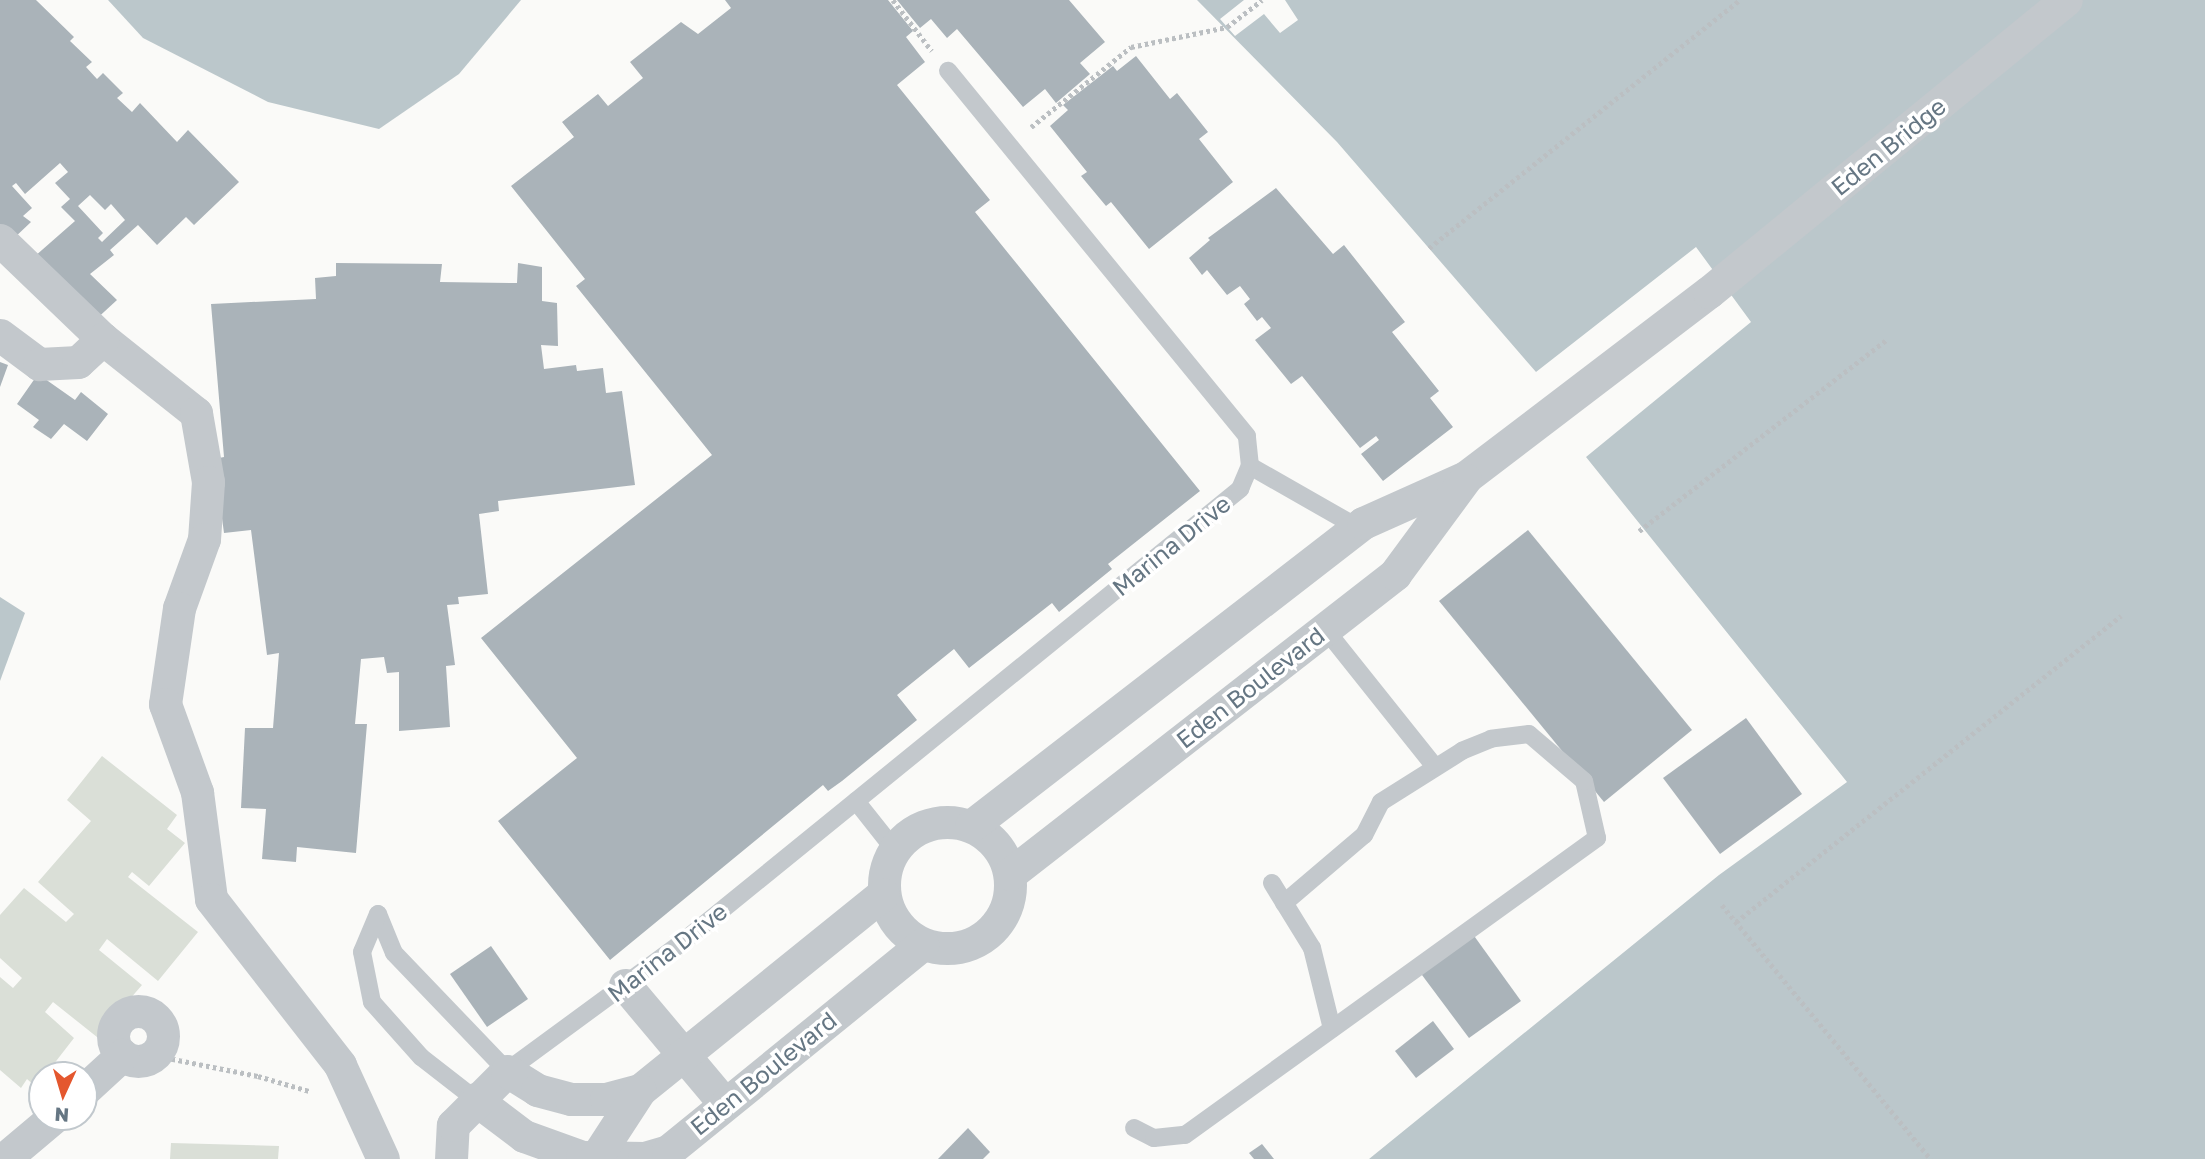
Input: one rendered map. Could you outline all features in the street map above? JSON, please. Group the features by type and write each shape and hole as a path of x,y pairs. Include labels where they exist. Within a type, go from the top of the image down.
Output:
{"street":[{"name":"Eden Bridge","path":"1709,292 2066,0"},
{"path":"0,240 103,339 196,413 208,482 205,539 179,608 165,704 197,792 211,899 340,1065 383,1159"},
{"name":"Eden Boulevard","path":"971,826 1357,527 1466,477 1709,292"},
{"path":"0,335 39,364 78,362 103,339"},
{"name":"Eden Boulevard","path":"1010,874 1395,574 1466,477"},
{"path":"943,821 971,826 990,838 1010,874 1010,896 1002,917 985,936 944,948 923,944 904,932 890,915 883,894 885,870 894,849 915,829 943,821"},
{"path":"595,1158 640,1090 883,894"},
{"name":"Eden Boulevard","path":"475,1099 524,1136 595,1158 665,1155 923,944"},
{"path":"625,985 725,1104"},
{"path":"98,1081 138,1055"},
{"path":"507,1071 537,1090 571,1100 606,1099 640,1090"},
{"name":"Marina Drive","path":"451,1159 448,1145 453,1125 475,1099 507,1071"},
{"path":"4,1159 37,1131"}],"lane":[{"path":"948,71 1247,436 1250,466 1357,527"},
{"name":"Marina Drive","path":"507,1071 625,985 1240,489 1250,466"},
{"path":"1325,629 1435,767"},
{"path":"1134,1128 1154,1138 1185,1135 1597,838 1584,781 1529,734 1492,739 1435,767 1381,802 1364,835 1284,903"},
{"path":"856,801 894,849"},
{"path":"1272,883 1312,948 1332,1029"},
{"path":"475,1099 421,1057 372,1002 362,952 378,914 394,953 507,1071"}],"path":[{"path":"893,0 948,71"},
{"path":"1009,145 1131,47 1227,27 1262,0"},
{"path":"1429,248 1740,0"},
{"path":"1639,531 1887,339"},
{"path":"1736,922 2121,616"},
{"path":"1722,905 1931,1159"},
{"path":"138,1055 258,1076 308,1090 318,1099"}],"shaded area":[{"path":"108,0 521,0 459,74 379,129 268,102 143,38"},
{"path":"1197,0 2205,0 2205,1159 1369,1159 1719,875 1847,782 1586,457 1751,322 1696,247 1536,372 1337,142"},
{"path":"0,597 25,613 0,681"},
{"path":"102,756 177,815 167,829 185,843 149,886 132,872 128,877 198,932 158,981 107,939 99,950 142,985 97,1037 53,1002 45,1012 74,1038 56,1061 28,1061 28,1080 21,1088 0,1070 0,977 13,988 22,978 0,958 0,915 24,888 66,922 74,914 38,882 91,821 67,800"},
{"path":"171,1143 279,1146 278,1159 170,1159"}],"pier":[{"path":"1244,0 1285,0 1298,20 1280,33 1264,14 1235,36 1220,19"}],"building":[{"path":"0,0 36,0 74,37 70,41 92,62 86,67 97,79 103,73 123,93 117,98 132,112 140,103 177,142 188,130 239,182 194,225 186,217 157,245 138,225 110,250 114,255 90,274 117,300 92,323 34,257 75,221 61,207 70,199 55,183 68,172 60,163 25,194 16,183 12,186 32,208 23,216 31,222 12,240 0,227","holes":["90,195 105,210 111,204 125,220 102,242 98,238 103,233 78,206"]},
{"path":"725,0 888,0 913,31 906,37 925,62 897,85 990,200 975,212 1200,491 1108,564 1112,569 1059,612 1052,603 969,668 954,649 897,695 917,720 828,791 823,785 610,960 498,821 577,758 481,638 712,455 576,286 585,279 511,186 574,137 562,122 598,94 608,106 643,78 630,62 681,22 698,34 731,8"},
{"path":"897,0 1069,0 1105,42 1080,63 1090,74 1056,103 1045,89 1023,107 957,29 947,38 931,19 920,28"},
{"path":"1136,56 1170,99 1177,93 1208,132 1199,139 1233,182 1149,249 1111,202 1106,206 1081,176 1087,172 1050,126 1068,110 1063,105 1113,66 1117,71"},
{"path":"1276,188 1333,254 1344,245 1405,322 1392,332 1439,391 1430,398 1453,427 1383,481 1361,454 1379,440 1376,436 1360,448 1302,376 1291,384 1255,340 1271,328 1262,317 1257,321 1244,304 1250,299 1240,286 1227,295 1207,270 1202,275 1189,258 1210,240 1208,238"},
{"path":"336,263 442,264 440,282 517,283 518,263 542,267 542,301 557,303 558,346 541,345 544,369 576,365 577,371 603,368 606,393 622,391 635,485 498,501 499,511 479,514 488,594 458,597 459,604 447,605 455,665 446,666 450,727 399,731 399,672 387,673 384,657 361,659 355,724 367,724 356,853 297,847 296,862 262,859 266,809 241,808 245,728 273,728 279,653 267,655 251,530 224,533 214,459 224,457 211,304 316,299 315,278 336,276"},
{"path":"0,362 8,365 0,387"},
{"path":"38,374 75,400 81,392 108,414 87,441 64,424 51,439 33,427 39,420 17,404"},
{"path":"1528,530 1692,730 1604,802 1439,601"},
{"path":"1746,718 1802,794 1720,854 1663,778"},
{"path":"1472,933 1521,1001 1469,1038 1419,971"},
{"path":"491,946 528,999 487,1027 450,974"},
{"path":"1433,1021 1454,1049 1416,1078 1395,1051"},
{"path":"968,1128 990,1152 983,1159 938,1159"},
{"path":"1262,1144 1274,1159 1254,1159 1249,1153"}]}
